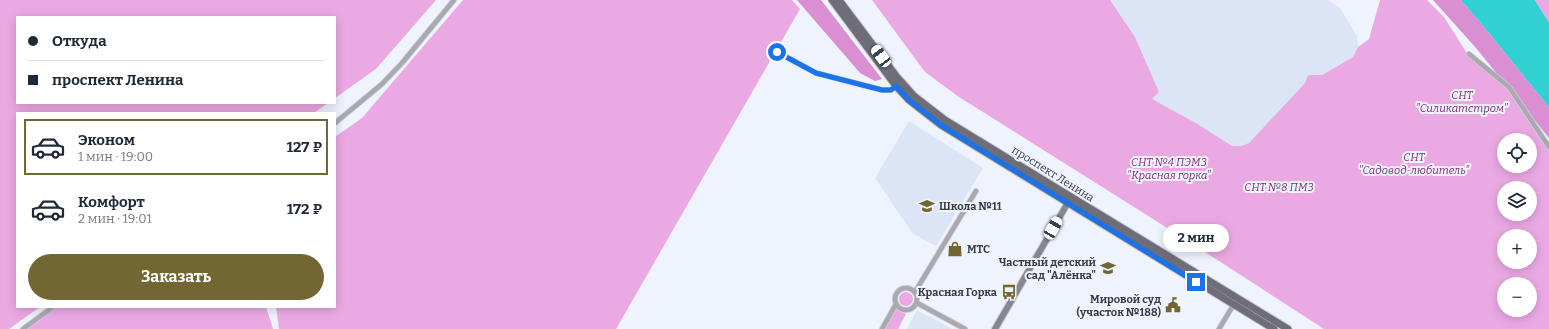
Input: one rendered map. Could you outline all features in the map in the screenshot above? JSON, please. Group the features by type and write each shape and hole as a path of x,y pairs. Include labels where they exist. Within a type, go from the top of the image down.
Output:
{"main road":[{"name":"проспект Ленина","path":"832,0 896,86 909,100 941,125 1288,329"},
{"name":"проспект Ленина","path":"840,0 897,77 914,96 945,120 1274,329"}],"street":[{"path":"336,122 382,84 402,63 454,0"},
{"path":"777,52 816,73 882,90 891,90 896,86"},
{"path":"1469,54 1509,87 1549,147"},
{"path":"915,292 976,191"},
{"path":"995,329 1069,200"},
{"path":"909,288 915,292 917,303 912,309 901,309 896,304 896,294 902,289 909,288"},
{"path":"917,303 965,329"},
{"path":"882,329 896,304"},
{"path":"1219,329 1234,304"},
{"path":"23,329 52,308"}],"shaded area":[{"path":"797,0 821,0 882,79 875,81 860,73"},
{"path":"1110,0 1328,0 1340,8 1357,36 1358,47 1353,57 1322,75 1308,75 1305,83 1249,143 1241,147 1232,146 1196,123 1152,99 1159,92 1135,37"},
{"path":"1433,0 1461,0 1489,33 1549,107 1549,138 1476,48"},
{"name":"Школа №11","path":"909,121 983,168 936,246 913,234 875,178"},
{"path":"917,310 952,329 907,329"}],"green space":[{"path":"0,0 436,0 376,69 336,97 336,16 16,16 16,104 327,104 315,112 16,112 16,308 39,308 9,329 0,329"},
{"path":"463,0 792,0 800,9 616,329 279,329 276,308 336,308 336,136 362,118"},
{"path":"872,0 1110,0 1135,37 1159,92 1152,99 1196,123 1232,146 1241,146 1249,143 1305,83 1308,75 1322,75 1353,57 1358,47 1369,39 1380,0 1427,0 1444,17 1470,58 1507,88 1549,150 1549,329 1324,329 1188,241 959,97 925,72"},
{"path":"1535,0 1549,0 1549,23"},
{"path":"906,292 911,294 913,299 911,304 906,306 901,304 899,299 901,294"},
{"path":"55,308 266,308 273,329 28,329"},
{"path":"896,309 906,314 898,329 885,329"}],"water":[{"path":"1461,0 1535,0 1549,23 1549,107 1489,33"}],"place":[{"name":"Школа №11","path":"927,206"},
{"name":"МТС","path":"955,249"},
{"name":"Частный детский сад \"Алёнка\"","path":"1108,268"},
{"name":"Красная Горка","path":"1009,292"},
{"name":"Мировой суд (участок №188)","path":"1173,305"}],"route":[{"path":"777,52 816,73 882,90 891,90 896,86 909,100 941,125 1196,282"}],"park label":[{"name":"СНТ \"Силикатстром\"","path":"1462,101"},
{"name":"СНТ \"Садовод-любитель\"","path":"1414,163"},
{"name":"СНТ №4 ПЭМЗ \"Красная горка\"","path":"1169,168"},
{"name":"СНТ №8 ПМЗ","path":"1279,187"}]}
